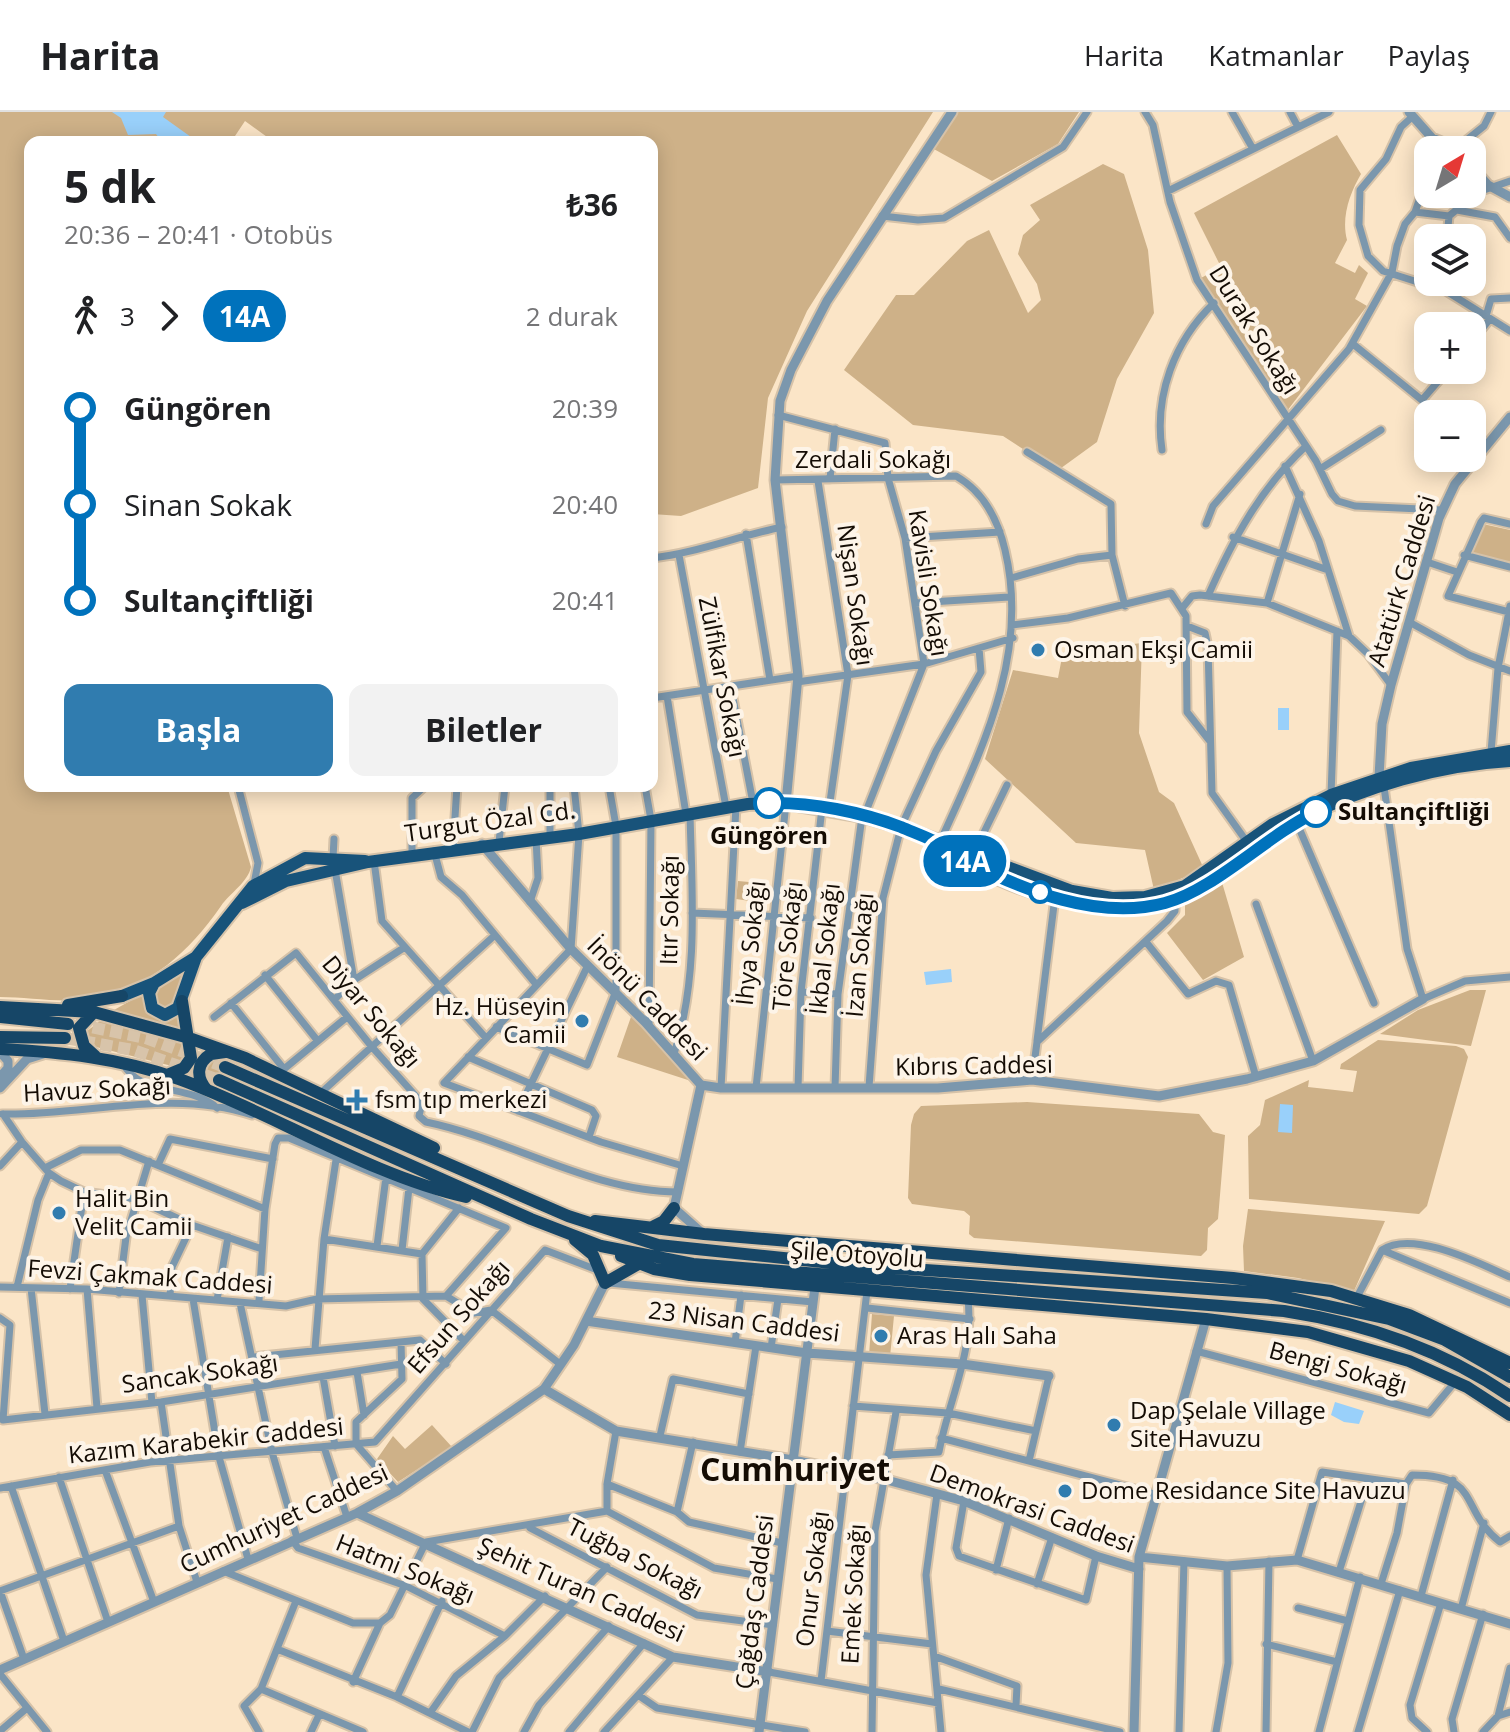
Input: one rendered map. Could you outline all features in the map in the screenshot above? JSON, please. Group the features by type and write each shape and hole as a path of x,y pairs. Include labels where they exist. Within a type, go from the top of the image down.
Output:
{"highway":[{"path":"29,1008 122,996"},
{"path":"95,1056 84,1046 79,1033 82,1021 122,996"},
{"path":"167,1075 188,1064 192,1051 182,1001"},
{"path":"182,1001 204,1035 221,1048"},
{"path":"0,1007 94,1012 221,1048 408,1134 503,1186"},
{"path":"0,1017 68,1024"},
{"path":"0,1037 65,1038"},
{"path":"0,1051 95,1056 167,1075 401,1174 452,1193 493,1203"},
{"path":"210,1093 200,1080 203,1061 214,1053 236,1054"},
{"name":"Şile Otoyolu","path":"225,1067 568,1216 658,1245 737,1255 1267,1293 1389,1319 1445,1340 1510,1377"},
{"name":"Şile Otoyolu","path":"219,1080 493,1203 601,1246 656,1259 1284,1311 1336,1319 1420,1349 1510,1396"},
{"path":"654,1226 664,1221 674,1208"},
{"path":"568,1216 704,1234 1233,1278 1357,1297 1447,1330 1508,1357"},
{"path":"559,1230 586,1248 603,1277 656,1259"},
{"path":"601,1246 638,1264 690,1275 1206,1319 1321,1335 1409,1361 1455,1382 1510,1415"},
{"path":"1420,1349 1510,1405"}],"main road":[{"path":"1250,845 1273,824 1331,795 1491,752 1510,751"},
{"path":"942,846 961,860 1055,897 1092,905 1129,907 1174,895 1250,845 1382,782 1510,761"},
{"name":"Turgut Özal Cd.","path":"242,903 286,881 334,864 579,834 753,803 786,803 863,816 901,827 942,846"},
{"path":"942,846 1047,884 1093,895 1129,898 1174,895"},
{"name":"Turgut Özal Cd.","path":"196,957 253,886 305,858 334,864"},
{"path":"122,996 154,983 196,957"},
{"path":"154,983 149,1001 158,1014 173,1012 182,1001 196,957"}],"street":[{"path":"786,803 798,679 775,480 778,415 791,370 814,324 952,112"},
{"path":"882,216 918,220 944,218 1063,147 1087,112"},
{"name":"Durak Sokağı","path":"1145,112 1153,125 1168,191 1197,280 1288,423 1306,446 1338,501 1355,506 1442,510"},
{"path":"1232,112 1253,149"},
{"path":"1290,112 1298,127"},
{"path":"1168,191 1329,112"},
{"path":"1473,136 1484,126 1491,112"},
{"path":"1414,278 1383,271 1368,256 1358,204 1360,190 1386,159 1401,127 1411,115 1432,136"},
{"path":"1486,181 1510,197"},
{"path":"1415,212 1449,216 1478,192 1510,181"},
{"path":"1206,524 1213,506 1288,423 1353,344 1392,272 1405,224 1416,208"},
{"path":"1457,210 1495,217 1510,238"},
{"path":"1448,224 1449,216"},
{"path":"1460,296 1510,331"},
{"path":"1486,320 1491,299 1510,298"},
{"path":"1162,450 1158,422 1161,399 1182,342 1194,322 1214,303"},
{"path":"1353,344 1422,400 1436,384"},
{"path":"778,415 835,429 830,479"},
{"name":"Atatürk Caddesi","path":"1486,446 1510,417"},
{"name":"Kavisli Sokağı","path":"835,429 885,443 888,478 905,538 924,664 863,816"},
{"path":"1320,469 1381,430"},
{"path":"1208,596 1233,537 1285,466 1306,446"},
{"path":"1027,452 1111,504 1112,555 1125,606"},
{"path":"1285,466 1300,494 1349,636"},
{"name":"Atatürk Caddesi","path":"1382,782 1382,724 1391,685 1442,510 1465,472"},
{"name":"Zerdali Sokağı","path":"775,480 956,476 983,499 1000,532 1011,578 1009,597 1013,638 990,727 942,846"},
{"name":"Nişan Sokağı","path":"818,481 848,675 825,808"},
{"path":"1267,603 1300,494"},
{"path":"1491,752 1498,668 1509,609 1448,596 1464,555 1484,518 1510,524"},
{"path":"658,557 679,555 746,534 782,527"},
{"path":"905,538 1000,532"},
{"path":"746,534 770,680"},
{"path":"1233,537 1328,570"},
{"name":"Zülfikar Sokağı","path":"679,555 704,691 731,806 732,914 721,1088"},
{"path":"1011,578 1078,559 1112,555"},
{"path":"1464,555 1510,567"},
{"path":"1427,562 1457,572"},
{"path":"1012,625 1125,606 1168,592 1183,607 1187,626 1187,712 1209,740"},
{"path":"1183,607 1192,596 1267,603 1349,636 1368,654 1391,685"},
{"path":"915,603 1009,597"},
{"path":"1411,623 1498,668 1510,671"},
{"path":"1187,626 1205,633 1212,793 1250,845"},
{"path":"1331,795 1337,631"},
{"path":"658,697 770,680 848,675 924,664 1013,638"},
{"name":"İzan Sokağı","path":"869,1087 883,898 901,827 936,751 981,672 979,648"},
{"path":"731,688 753,803"},
{"name":"Itır Sokağı","path":"667,696 688,814 692,913 687,1009 674,1054"},
{"path":"1382,782 1407,949 1423,999"},
{"path":"973,855 1007,785"},
{"path":"240,792 258,863 253,886"},
{"path":"412,854 412,798 418,792"},
{"path":"453,848 457,792"},
{"path":"499,842 504,792"},
{"path":"530,902 538,878 549,792"},
{"path":"575,792 579,834 571,949 535,983 444,1083 589,1137 683,1166"},
{"path":"496,1027 587,1065 616,991 616,826 610,792"},
{"path":"646,792 651,820 649,1026"},
{"name":"İhya Sokağı","path":"756,1088 786,803"},
{"name":"Töre Sokağı","path":"798,1088 801,992 825,808"},
{"name":"İkbal Sokağı","path":"835,1088 838,994 863,816"},
{"path":"1296,821 1374,1003"},
{"path":"334,839 334,864 354,980"},
{"name":"İnönü Caddesi","path":"482,844 571,949 616,991 701,1085 674,1208"},
{"path":"434,851 441,877 462,895 535,983"},
{"path":"371,861 382,921 486,1038"},
{"path":"258,863 275,872"},
{"path":"1037,1042 1146,942 1175,911 1174,895"},
{"path":"1032,1080 1055,897"},
{"path":"1256,904 1313,1061"},
{"path":"692,913 774,914 811,918"},
{"path":"324,1090 438,983 495,935"},
{"path":"1146,942 1183,989 1191,993 1216,981 1229,985 1256,1077"},
{"path":"334,1000 354,980 405,947"},
{"name":"Diyar Sokağı","path":"214,1017 296,953 422,1103 419,1116 426,1122 493,1140 574,1171 660,1192 678,1192"},
{"path":"518,1111 588,965"},
{"path":"265,975 317,1040"},
{"name":"Kıbrıs Caddesi","path":"701,1085 721,1088 938,1088 1032,1080 1159,1096 1256,1077 1313,1061 1423,999 1465,981 1510,977"},
{"path":"801,992 838,994"},
{"path":"231,1003 284,1069 347,1017"},
{"path":"0,1051 8,1061 8,1068 0,1077"},
{"path":"0,1088 27,1059 51,1052"},
{"path":"468,1057 532,1082 596,1114 589,1137"},
{"path":"123,1063 129,1077 137,1081 187,1092 217,1108"},
{"name":"Havuz Sokağı","path":"2,1114 145,1103 217,1108 272,1122 276,1141"},
{"path":"2,1114 47,1171 84,1192 136,1199 192,1225 262,1249"},
{"path":"259,1301 265,1209 276,1141 289,1138 506,1228 446,1296 474,1313 491,1310 560,1364"},
{"path":"158,1165 170,1139 273,1159"},
{"path":"0,1166 22,1142"},
{"path":"17,1287 47,1171 81,1150 120,1150 265,1209"},
{"path":"315,1349 317,1299 336,1160"},
{"path":"119,1293 126,1237 149,1161"},
{"path":"377,1246 386,1177"},
{"path":"402,1250 409,1188"},
{"path":"70,1289 84,1192"},
{"path":"459,1208 422,1254 423,1299 464,1341"},
{"path":"674,1208 690,1226 704,1234"},
{"path":"170,1296 172,1267 192,1225"},
{"path":"217,1300 228,1237"},
{"path":"324,1239 422,1254"},
{"path":"1357,1297 1382,1250 1400,1245 1452,1252 1510,1277"},
{"name":"Efsun Sokağı","path":"356,1444 375,1442 545,1250 603,1277"},
{"path":"1382,1250 1510,1303"},
{"path":"603,1277 813,1302"},
{"name":"Cumhuriyet Caddesi","path":"0,1672 357,1513 397,1491 544,1389 586,1321 603,1277"},
{"name":"Fevzi Çakmak Caddesi","path":"0,1287 87,1289 240,1303 259,1301 286,1306 317,1299 423,1299 446,1296"},
{"name":"Çağdaş Caddesi","path":"760,1730 815,1287"},
{"path":"31,1288 45,1414"},
{"path":"87,1289 97,1408"},
{"name":"Onur Sokağı","path":"821,1681 867,1291"},
{"path":"142,1295 152,1403"},
{"path":"735,1343 741,1295"},
{"path":"193,1299 219,1457 248,1559"},
{"path":"771,1348 778,1299"},
{"path":"888,1455 939,1452 962,1364 970,1319 968,1299"},
{"path":"240,1303 294,1539"},
{"path":"867,1308 970,1319"},
{"path":"0,1318 10,1325 8,1375 1,1421"},
{"path":"1134,1732 1139,1557 1154,1494 1206,1319"},
{"name":"23 Nisan Caddesi","path":"586,1321 807,1353 962,1364 1049,1376 1029,1461"},
{"path":"253,1357 420,1340 446,1364"},
{"path":"356,1444 356,1422 402,1379 401,1342"},
{"path":"740,1452 756,1346"},
{"name":"Bengi Sokağı","path":"1196,1351 1429,1413 1455,1382"},
{"name":"Sancak Sokağı","path":"1,1421 161,1402 401,1364"},
{"path":"0,1371 8,1375"},
{"path":"357,1372 364,1415"},
{"path":"323,1377 335,1446"},
{"path":"660,1436 673,1379 749,1394"},
{"name":"Demokrasi Caddesi","path":"544,1389 616,1431 660,1436 883,1479 964,1501 1096,1556 1139,1569"},
{"path":"161,1402 179,1526 197,1582"},
{"path":"853,1406 896,1412 948,1413 1036,1431"},
{"name":"Emek Sokağı","path":"872,1732 870,1690 875,1531 896,1412"},
{"path":"607,1511 607,1484 616,1431"},
{"path":"941,1438 1154,1494"},
{"path":"677,1512 693,1442"},
{"name":"Kazım Karabekir Caddesi","path":"0,1488 171,1461 356,1444 397,1491"},
{"path":"324,1447 347,1517"},
{"path":"105,1470 154,1602"},
{"path":"1297,1560 1322,1472 1406,1484"},
{"path":"1381,1584 1397,1533 1406,1484 1412,1475 1437,1475 1453,1480 1500,1542 1510,1536"},
{"path":"59,1477 108,1622"},
{"path":"1339,1572 1368,1479"},
{"path":"1421,1596 1453,1480"},
{"path":"607,1484 677,1512 689,1522 782,1543"},
{"path":"11,1486 64,1641"},
{"path":"937,1494 926,1575 941,1732"},
{"path":"964,1501 957,1553 996,1570 1086,1600 1096,1556"},
{"path":"353,1682 380,1623 390,1615 426,1542 528,1527 607,1511 714,1568 777,1579"},
{"name":"Şehit Turan Caddesi","path":"357,1513 567,1606 673,1657 938,1703"},
{"path":"996,1570 1009,1518"},
{"path":"1461,1609 1484,1523"},
{"path":"24,1659 0,1591 179,1526"},
{"name":"Tuğba Sokağı","path":"528,1527 697,1615 773,1625"},
{"path":"1037,1584 1052,1537"},
{"name":"Hatmi Sokağı","path":"294,1539 298,1548 442,1601 505,1636"},
{"name":"Demokrasi Caddesi","path":"1139,1557 1227,1566 1297,1560 1510,1624"},
{"path":"1179,1732 1184,1561"},
{"path":"1266,1732 1269,1561"},
{"path":"1216,1732 1228,1663 1227,1566"},
{"path":"277,1649 353,1682 397,1697 470,1732 499,1678 607,1567"},
{"path":"222,1571 353,1623 380,1623"},
{"path":"1319,1732 1360,1577"},
{"path":"1358,1732 1400,1590"},
{"path":"430,1713 456,1676 505,1636 545,1596"},
{"path":"259,1732 244,1706 261,1689 296,1601"},
{"path":"397,1697 442,1601"},
{"path":"1427,1732 1412,1718 1410,1705 1441,1603"},
{"path":"1298,1608 1348,1621"},
{"path":"1454,1732 1452,1719 1483,1614"},
{"path":"524,1732 539,1705 609,1626"},
{"path":"827,1631 932,1644"},
{"path":"569,1732 644,1643"},
{"path":"1266,1644 1337,1662"},
{"path":"934,1656 1017,1686 1016,1705"},
{"path":"604,1732 673,1657"},
{"path":"1489,1730 1498,1716 1510,1668"},
{"path":"0,1672 47,1732"},
{"path":"261,1689 363,1732"},
{"path":"939,1689 1120,1732"},
{"path":"638,1695 657,1708 760,1730 805,1732"},
{"path":"0,1731 27,1708"},
{"path":"1498,1716 1510,1712"},
{"path":"311,1732 319,1715"}],"shaded area":[{"path":"0,112 933,112 807,311 768,398 758,488 681,516 658,514 658,136 266,136 245,121 235,136 24,136 24,792 229,792 251,867 243,883 182,953 134,985 94,998 0,997"},
{"path":"956,112 1079,112 1058,144 992,181 932,148"},
{"path":"1337,135 1361,174 1348,206 1345,223 1347,240 1335,263 1355,273 1359,265 1368,273 1355,299 1367,306 1287,411 1201,278 1221,267 1194,213"},
{"path":"1103,164 1124,174 1148,250 1154,313 1117,379 1097,442 1057,471 1003,436 913,425 844,370 896,295 914,295 967,241 989,230 1028,313 1041,300 1037,284 1018,254 1023,235 1040,220 1030,205"},
{"path":"1483,524 1510,530 1510,565 1468,553"},
{"path":"1142,643 1139,733 1159,792 1174,803 1204,869 1154,890 1145,850 1076,843 985,759 1013,670 1058,678 1063,652"},
{"path":"1221,879 1244,957 1203,980 1167,933 1185,915 1185,903"},
{"path":"738,881 760,883 757,902 736,899"},
{"path":"183,971 176,1004 160,1010 155,992"},
{"path":"1470,990 1486,990 1471,1046 1380,1034 1418,1010"},
{"path":"144,993 146,1008 151,1014 164,1019 180,1012 184,1030 114,1010"},
{"path":"632,1014 689,1075 691,1081 617,1057"},
{"path":"101,1020 184,1039 188,1051 182,1063 172,1066 96,1047 86,1032"},
{"path":"1378,1040 1456,1046 1464,1049 1468,1057 1427,1206 1419,1214 1249,1199 1248,1136 1260,1125 1265,1100 1309,1080 1308,1087 1353,1092 1357,1071 1340,1069 1341,1064"},
{"path":"218,1056 228,1059 216,1086 205,1073 206,1065"},
{"path":"1027,1102 1199,1114 1213,1132 1225,1135 1218,1219 1208,1228 1207,1250 1201,1256 974,1238 969,1234 970,1216 964,1211 912,1204 908,1198 911,1125 914,1114 921,1106"},
{"path":"1248,1209 1385,1221 1354,1291 1298,1278 1244,1271 1243,1246"},
{"name":"Aras Halı Saha","path":"872,1314 894,1316 890,1357 869,1355"},
{"path":"432,1425 452,1447 398,1482 377,1459 393,1436 405,1449"}],"water":[{"path":"112,112 166,112 163,117 190,136 128,135 121,118"},
{"path":"1278,708 1289,708 1289,730 1278,730"},
{"path":"951,969 952,982 926,985 924,972"},
{"path":"1280,1104 1293,1105 1292,1133 1278,1132"},
{"path":"1335,1402 1364,1411 1359,1424 1344,1422 1331,1415"},
{"path":"1204,1482 1224,1488 1220,1500 1201,1494"}],"tunnel":[{"path":"75,1024 146,1038 225,1067"},
{"path":"65,1038 133,1050 219,1080"}],"bus line":[{"name":"14A","path":"769,803 863,816 901,827 945,847 961,860 1043,894 1092,905 1129,907 1162,904 1187,894 1277,832 1316,812"}],"place":[{"name":"Osman Ekşi Camii","path":"1038,650"},
{"name":"Güngören","path":"769,803"},
{"name":"Sultançiftliği","path":"1316,812"},
{"name":"Hz. Hüseyin Camii","path":"582,1021"},
{"name":"fsm tıp merkezi","path":"357,1100"},
{"name":"Halit Bin Velit Camii","path":"59,1213"},
{"name":"Aras Halı Saha","path":"881,1336"},
{"name":"Dap Şelale Village Site Havuzu","path":"1114,1425"},
{"name":"Dome Residance Site Havuzu","path":"1065,1491"}],"district":[{"name":"Cumhuriyet","path":"795,1470"}]}
